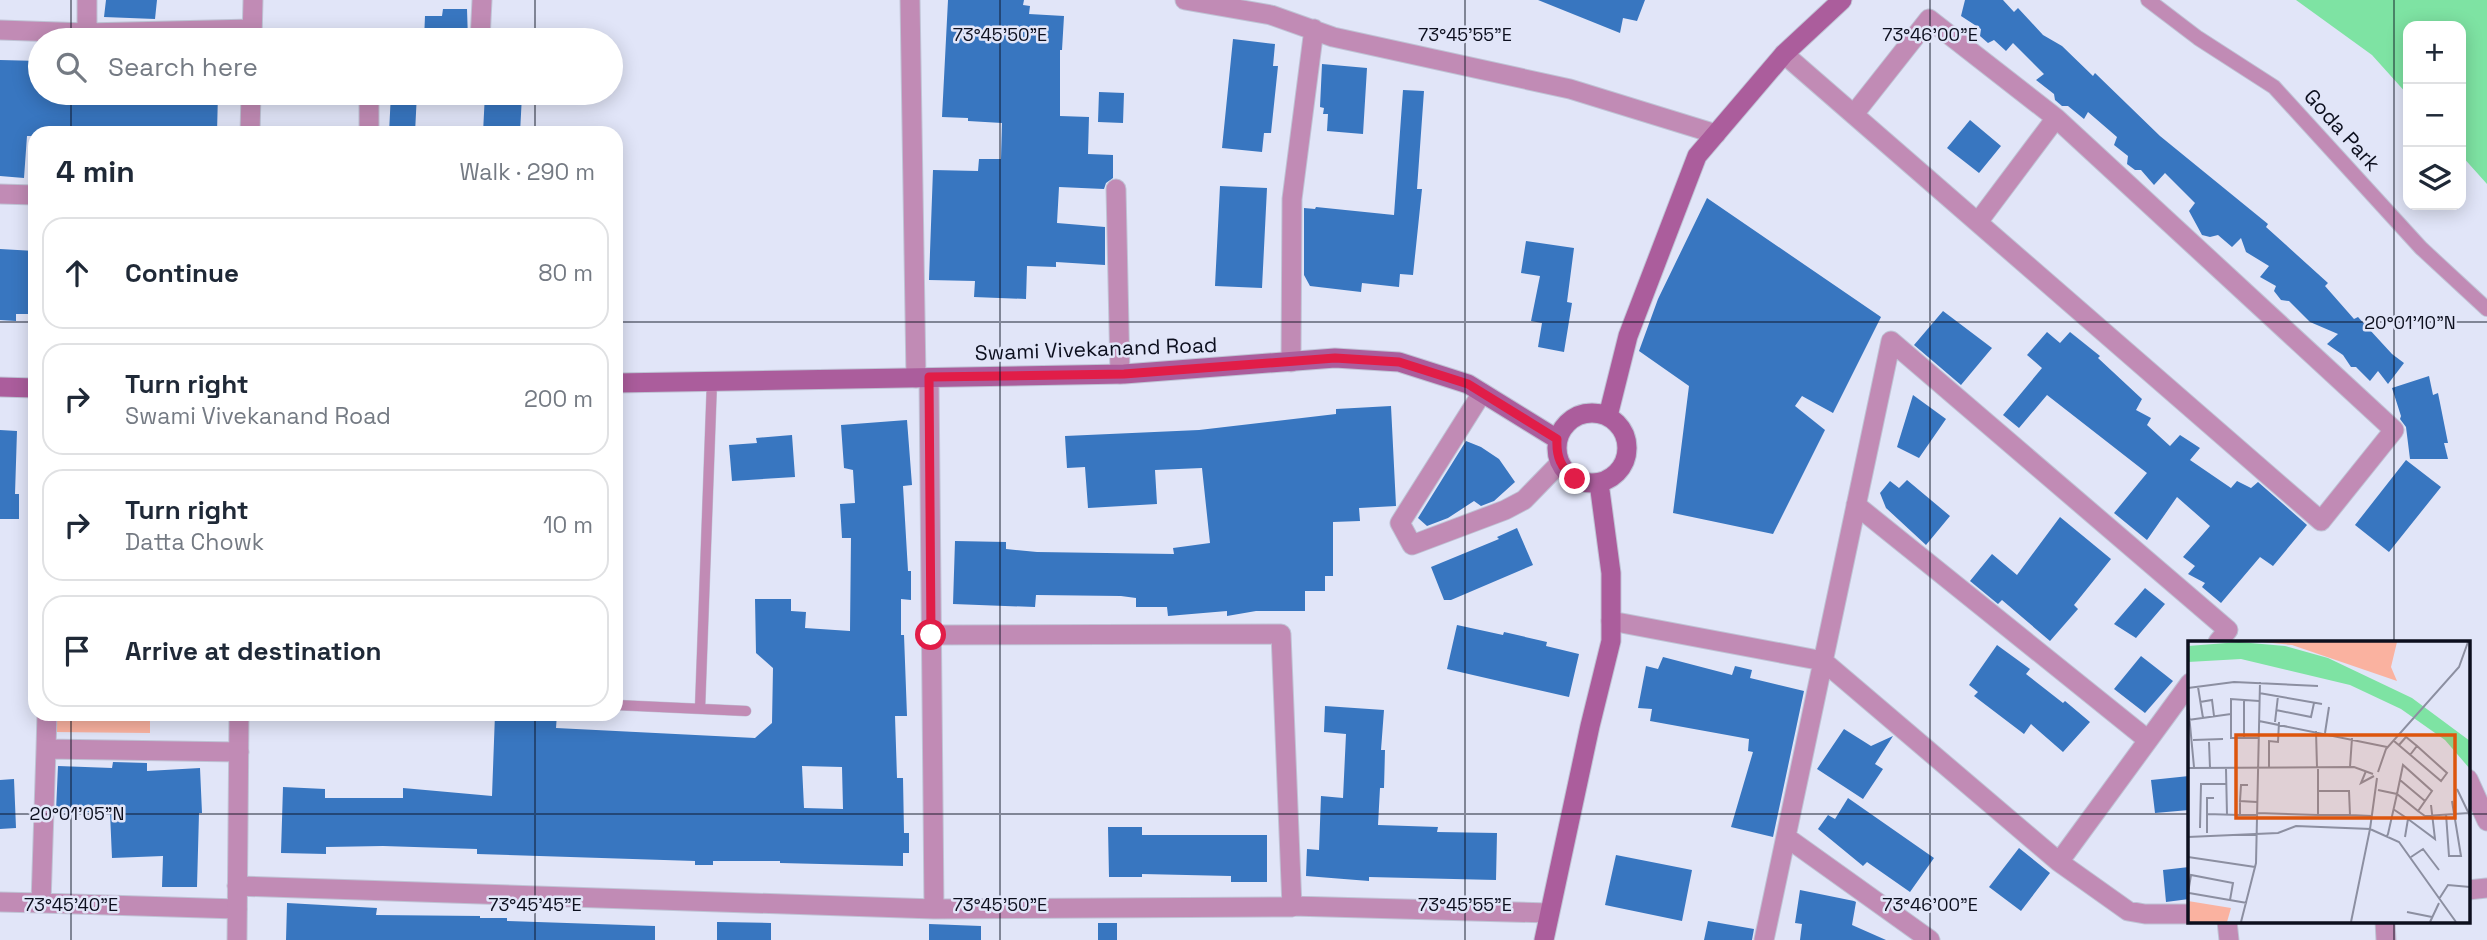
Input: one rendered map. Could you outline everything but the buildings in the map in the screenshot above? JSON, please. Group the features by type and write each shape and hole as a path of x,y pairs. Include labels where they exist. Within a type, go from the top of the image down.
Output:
{"main road":[{"path":"1608,416 1628,337 1696,156 1784,54 1842,0"},
{"name":"Swami Vivekanand Road","path":"623,383 1120,374 1335,358 1399,362 1468,384 1557,439"},
{"path":"0,387 28,388"},
{"path":"1588,412 1608,416 1621,428 1626,438 1627,456 1617,473 1599,483 1587,483 1575,479 1560,463 1557,439 1563,427 1576,416 1588,412"},
{"path":"1544,940 1611,640 1611,573 1599,483"}],"street":[{"path":"87,0 87,28"},
{"path":"252,28 253,0"},
{"path":"481,28 482,0"},
{"path":"909,0 931,635 934,909"},
{"path":"1185,0 1272,8 1333,37 1570,89 1716,134"},
{"name":"Goda Park","path":"2148,0 2198,38 2274,87 2421,248 2487,309"},
{"path":"1784,54 2321,521 2394,430 2056,118 1929,19 1854,114"},
{"path":"1291,362 1292,200 1314,29"},
{"path":"0,30 28,31"},
{"path":"250,126 251,105"},
{"path":"369,105 369,126"},
{"path":"1978,222 2056,118"},
{"path":"1116,189 1120,374"},
{"path":"0,194 28,195"},
{"path":"1764,940 1891,341 2228,629 2219,641"},
{"path":"1482,393 1400,523 1412,545 1505,510 1524,500 1560,463"},
{"path":"1856,505 2148,740"},
{"path":"1611,621 1823,662 2059,862 2128,911 2145,914 2188,914"},
{"path":"931,635 1281,634 1292,906"},
{"path":"2059,862 2188,683"},
{"path":"41,902 47,721"},
{"path":"237,940 239,721"},
{"path":"46,749 239,752"},
{"path":"2470,783 2487,821"},
{"path":"1786,837 1930,940"},
{"path":"237,886 934,909 1292,906 1549,914"},
{"path":"0,902 237,909"},
{"path":"2227,922 2229,940"},
{"path":"2385,922 2386,940"}],"lane":[{"path":"700,709 712,381"},
{"path":"623,705 746,711"}],"shaded area":[{"path":"2296,0 2487,0 2487,184 2466,161 2466,21 2403,21 2403,89 2372,55"},
{"path":"53,721 150,721 150,733 53,732"}],"route":[{"path":"931,635 929,377 1124,374 1335,358 1399,362 1468,384 1557,439 1560,463 1575,479"}]}
